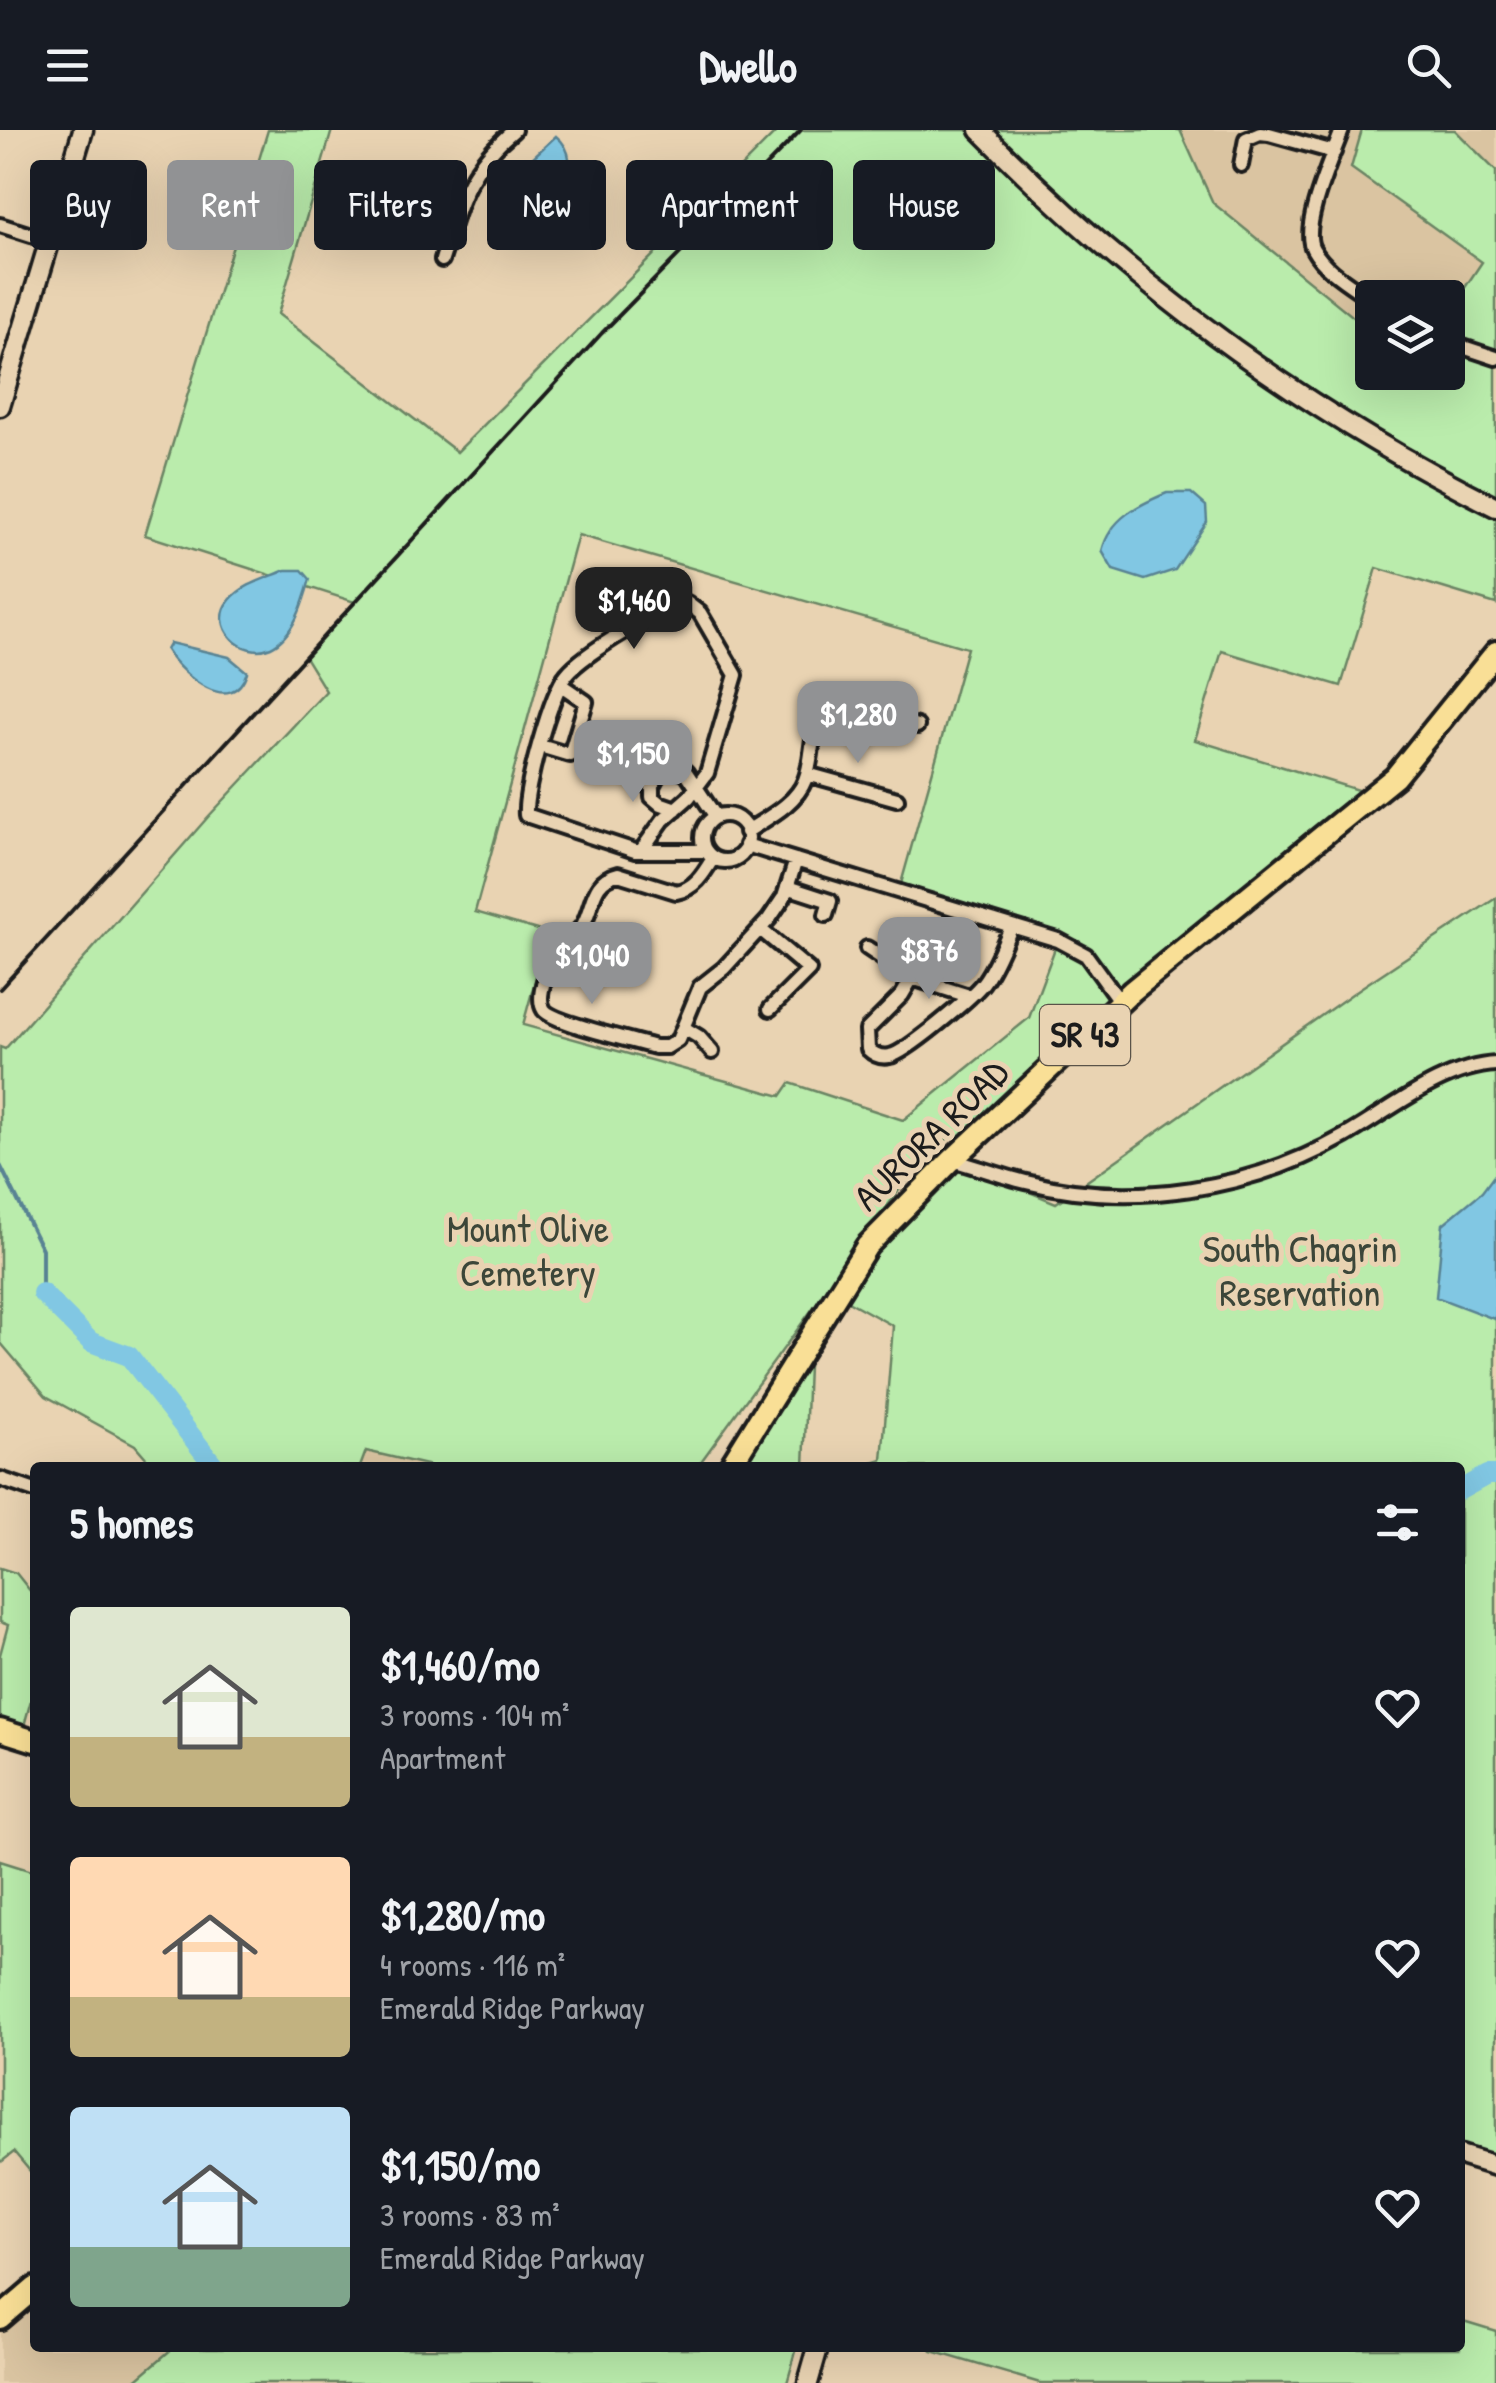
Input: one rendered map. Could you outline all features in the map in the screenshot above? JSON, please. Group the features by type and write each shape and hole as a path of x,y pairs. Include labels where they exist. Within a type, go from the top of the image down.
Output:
{"main road":[{"name":"AURORA ROAD","path":"733,1462 867,1246 1120,1002 1395,777 1496,652"},
{"path":"0,1730 30,1739"},
{"path":"0,2318 30,2292"}],"street":[{"path":"74,160 83,130"},
{"path":"442,260 464,188 494,147 514,130"},
{"path":"980,130 1104,249 1233,350 1364,435 1496,507"},
{"path":"1342,130 1310,225 1310,244 1316,254 1355,287"},
{"path":"1241,165 1246,139 1260,133 1334,152"},
{"path":"0,226 30,235"},
{"path":"0,406 47,250"},
{"path":"1465,348 1496,358"},
{"path":"641,851 663,820 707,773 736,674 700,612 687,603 674,604 566,674 524,796 526,816 641,851 733,859 746,838 792,800 807,774 819,718 828,705 841,704 916,726"},
{"path":"540,746 570,756 586,702 561,686"},
{"path":"676,808 658,803 652,796 652,786 664,771 686,772 716,817"},
{"path":"807,774 897,799"},
{"path":"716,817 734,818 746,838 796,860 1058,940 1086,955 1120,1002"},
{"path":"716,817 703,832 710,854 696,882 684,891 618,874 596,888 584,924 559,949 551,964 540,1001 549,1014 655,1047 674,1044 700,987 760,929 784,897 796,860"},
{"path":"788,887 830,901 826,915"},
{"path":"912,978 902,995 867,1030 868,1049 874,1054 891,1056 909,1048 969,996 985,981 1012,926"},
{"path":"760,929 809,970 770,1009"},
{"path":"867,948 912,978 969,996"},
{"path":"801,964 815,951"},
{"path":"684,1028 712,1052"},
{"path":"952,1160 1028,1183 1095,1193 1154,1193 1228,1184 1293,1162 1343,1138 1428,1086 1483,1065 1496,1064"},
{"path":"0,1479 30,1488"},
{"path":"1465,2157 1496,2166"},
{"path":"808,2383 817,2352"}],"shaded area":[{"path":"1084,130 1496,130 1496,416 1465,388 1465,280 1355,280 1355,357"},
{"path":"365,1451 416,1462 362,1462"},
{"path":"30,2300 30,2352 168,2352 132,2383 0,2383 0,2318"}],"green space":[{"name":"Mount Olive Cemetery","path":"268,130 332,130 323,160 314,160 314,191 278,314 457,452 658,250 833,250 833,160 748,160 778,130 1180,130 1213,203 1355,318 1355,390 1465,390 1465,288 1482,262 1351,168 1362,130 1455,130 1496,171 1496,604 1377,568 1341,686 1222,651 1195,740 1374,795 971,1142 951,1136 924,1156 701,1462 413,1462 366,1451 362,1462 150,1462 135,1445 46,1396 0,1342 0,1047 5,1049 208,817 326,691 305,657 355,602 145,535 232,250 294,250 294,160 259,160","holes":["578,535 967,648 899,891 1058,940 1029,1018 903,1120 790,1083 781,1096 523,1025 548,933 475,912"]},
{"name":"South Chagrin Reservation","path":"1496,898 1496,2166 1465,2157 1465,1462 875,1462 882,1460 893,1326 837,1295 952,1160 1056,1203 1359,989"},
{"path":"809,1340 804,1462 733,1462"},
{"path":"0,1568 16,1573 30,1591 30,1704 21,1737 0,1729 0,1655 8,1625 0,1622"},
{"path":"0,1861 30,1870 30,2171 14,2152 0,2163"},
{"path":"1465,2322 1496,2331 1496,2383 1040,2383 935,2352 1465,2352"},
{"path":"168,2352 796,2352 787,2383 132,2383"}],"water":[{"path":"556,136 566,147 569,160 530,160"},
{"path":"1167,493 1191,493 1206,506 1207,522 1175,570 1145,580 1113,570 1102,551 1111,530 1136,508"},
{"path":"286,570 302,570 310,579 292,626 271,647 260,650 239,645 223,620 230,600 249,586"},
{"path":"170,643 229,657 247,672 240,685 230,692 207,688 173,660 166,650"},
{"path":"1496,1173 1494,1319 1436,1297 1443,1224 1482,1192"}],"waterway":[{"path":"0,1165 42,1249 42,1293"},
{"path":"42,1293 91,1342 129,1356 211,1462"},
{"path":"1465,1487 1487,1475 1496,1475"}],"railway":[{"path":"0,989 602,333 801,130"}]}
